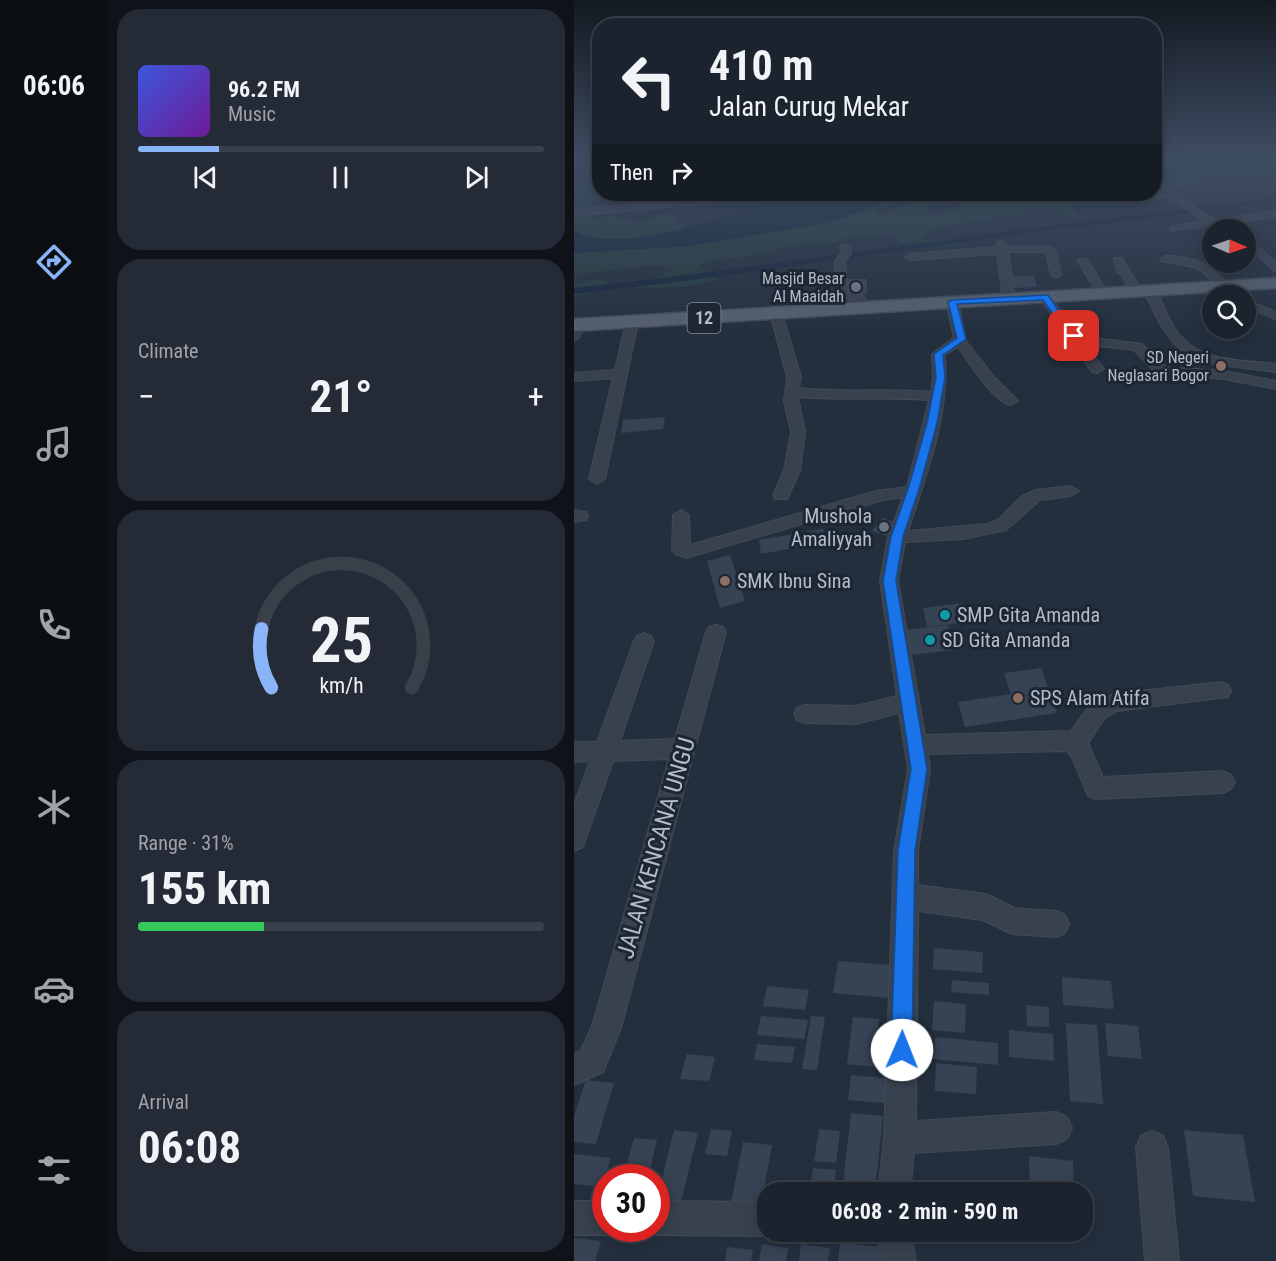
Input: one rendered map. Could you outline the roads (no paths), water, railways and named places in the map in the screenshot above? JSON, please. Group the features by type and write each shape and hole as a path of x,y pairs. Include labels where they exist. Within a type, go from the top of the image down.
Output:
{"main road":[{"name":"12","path":"1256,286 1276,283"},
{"name":"12","path":"576,329 632,322 1102,293 1202,290"}],"street":[{"path":"1173,229 1202,225"},
{"path":"910,257 1002,248 1048,249 1051,251 1056,275"},
{"path":"1002,248 1005,284 1009,299"},
{"path":"1256,249 1276,269"},
{"path":"844,254 842,295 859,298 862,308"},
{"path":"1165,259 1184,259 1200,263 1226,285"},
{"path":"1118,260 1122,272 1127,274 1143,291 1167,327 1193,354 1206,359 1276,368"},
{"path":"1083,261 1102,293"},
{"path":"1045,297 1097,369"},
{"path":"952,302 960,341 990,380 1011,401"},
{"path":"1256,308 1274,316"},
{"path":"776,313 794,377 791,401 798,432 796,453 781,495"},
{"path":"597,479 632,322"},
{"path":"895,1182 900,1138 906,851 919,769 889,581 897,537 926,448 940,377 938,354 960,341"},
{"path":"1088,355 1095,342 1131,345 1145,351 1151,362 1162,371 1224,375 1276,385"},
{"path":"574,377 621,373"},
{"path":"793,392 835,396 896,393 935,396"},
{"path":"681,515 680,550 686,552 882,495 912,491"},
{"path":"897,537 936,535 1000,526 1008,522 1027,500 1041,492 1071,491"},
{"name":"JALAN KENCANA UNGU","path":"583,1066 606,1028 716,632"},
{"path":"574,839 644,641"},
{"path":"1075,742 1097,712 1114,703 1221,691"},
{"path":"805,714 856,715 907,702"},
{"path":"916,745 1075,742"},
{"path":"1075,742 1096,788 1223,782"},
{"path":"574,752 684,749"},
{"path":"905,896 986,907 1012,921 1056,924"},
{"path":"900,1138 1056,1128"},
{"path":"1152,1147 1162,1261"},
{"path":"574,1218 592,1218"},
{"path":"670,1218 757,1219"},
{"path":"895,1242 899,1261"}],"water":[{"path":"720,218 842,218 828,223 690,246 574,253 574,230 592,237 614,239 666,233"}],"waterway":[{"path":"574,291 723,275 812,260 1136,218"}],"place":[{"name":"Masjid Besar Al Maaidah","path":"856,287"},
{"name":"SD Negeri Neglasari Bogor","path":"1221,366"},
{"name":"Mushola Amaliyyah","path":"884,527"},
{"name":"SMK Ibnu Sina","path":"725,581"},
{"name":"SMP Gita Amanda","path":"945,615"},
{"name":"SD Gita Amanda","path":"930,640"},
{"name":"SPS Alam Atifa","path":"1018,698"}]}
